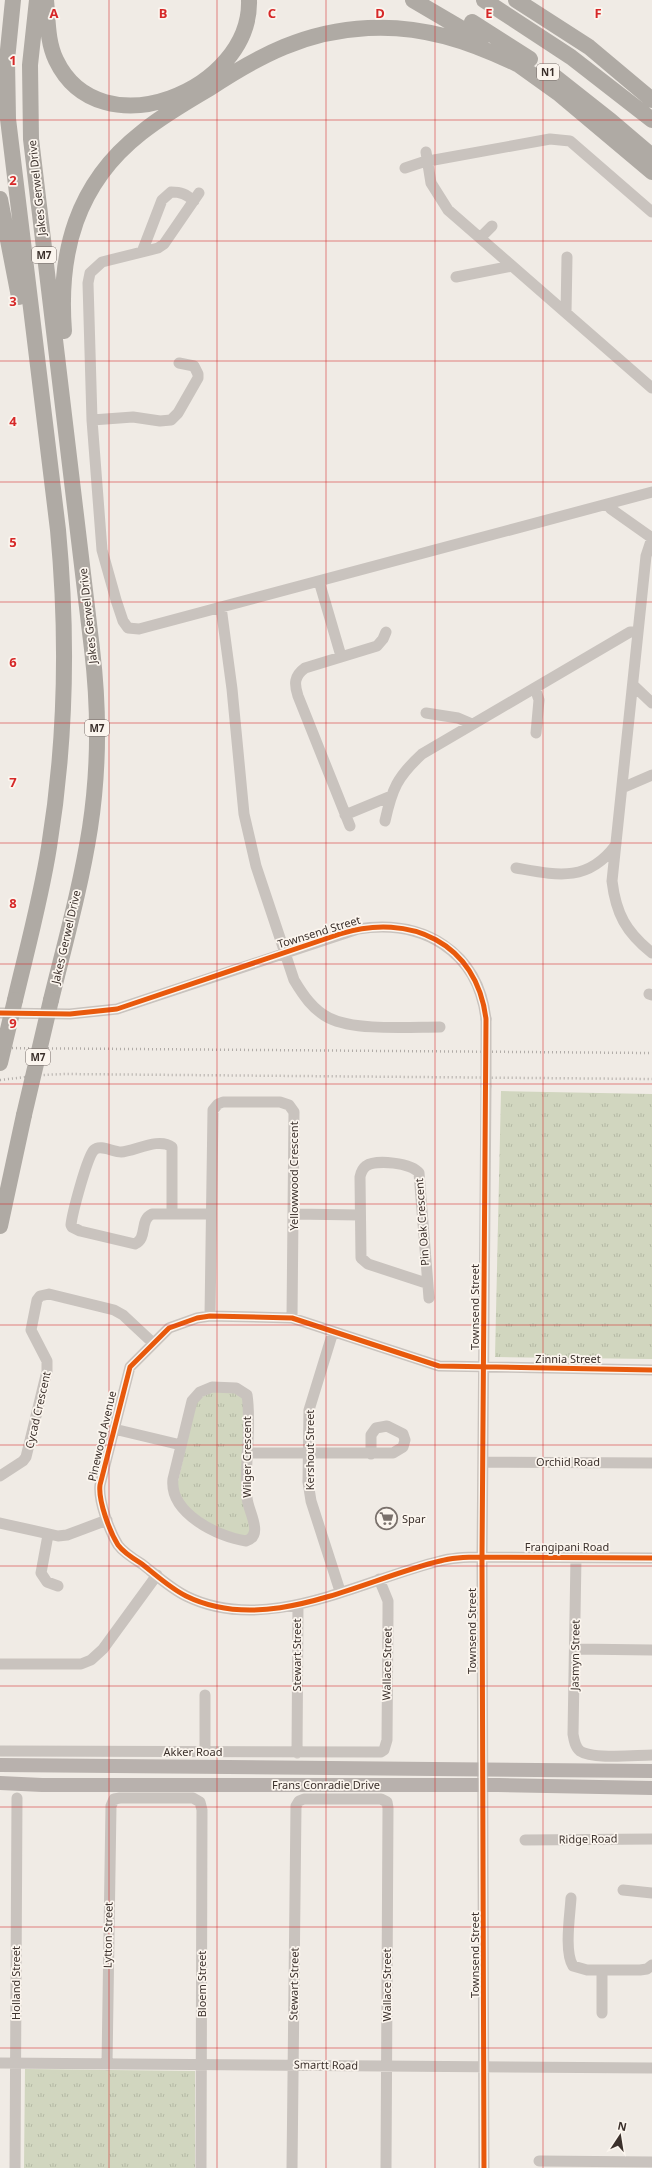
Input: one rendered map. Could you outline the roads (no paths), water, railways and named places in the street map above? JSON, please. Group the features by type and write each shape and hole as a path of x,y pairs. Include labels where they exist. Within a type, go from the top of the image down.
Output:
{"highway":[{"name":"Jakes Gerwel Drive","path":"0,1063 48,851 58,785 64,708 65,641 62,580 8,119 7,67 12,0"},
{"name":"Jakes Gerwel Drive","path":"0,1226 24,1115 83,868 90,822 95,771 97,721 95,674 31,139 30,66 37,0"},
{"path":"46,0 51,44 56,60 65,74 79,88 93,97 112,104 132,106 154,102 178,94 200,82 223,64 235,50 244,32 248,17 249,0"},
{"path":"413,0 517,64 558,93 652,172"},
{"name":"N1","path":"436,0 487,31 547,72 605,116 652,156"},
{"name":"N1","path":"484,0 577,61 652,120"},
{"path":"516,0 565,30 613,65"},
{"path":"522,0 572,32 613,65 652,100"},
{"path":"76,508 77,483 62,305 64,266 72,232 85,201 103,172 122,149 152,124 245,65 280,47 323,34 368,28 419,30 468,42 517,64"},
{"path":"0,199 34,374 40,390"}],"main road":[{"name":"Frans Conradie Drive","path":"0,1765 652,1771"},
{"name":"Frans Conradie Drive","path":"0,1783 42,1785 484,1785 652,1788"}],"street":[{"path":"405,168 427,157 563,138 570,141 652,212"},
{"path":"427,157 431,182 437,196 448,210 652,388"},
{"path":"142,252 162,200 167,194 171,192 179,192 197,197 164,244 158,248 142,252 102,262 90,274 88,283 92,420 102,550 126,625 132,629 139,629 319,581 386,565 652,492"},
{"path":"480,238 492,226"},
{"path":"566,313 567,257"},
{"path":"456,277 512,266"},
{"path":"92,420 126,417 160,421 171,420 178,413 198,378 198,374 194,366 180,363"},
{"path":"607,504 611,509 652,538 646,556 612,881 614,899 620,918 638,942 652,953"},
{"path":"319,581 340,656"},
{"path":"221,607 232,689 244,814 256,866 286,952 294,980 302,995 317,1010 330,1019 365,1026 440,1028"},
{"path":"350,826 298,696 295,682 296,676 305,668 376,646 384,640 386,632"},
{"path":"385,821 387,804 394,786 402,774 422,754 630,632 638,632"},
{"path":"633,685 652,703"},
{"path":"535,688 539,700 536,733"},
{"path":"426,713 458,718 472,724"},
{"path":"622,788 652,775"},
{"path":"345,815 391,796"},
{"path":"516,868 573,875 606,858 615,845"},
{"name":"Townsend Street","path":"0,1013 70,1014 117,1009 358,928 387,926 412,930 437,941 450,950 467,968 479,986 484,999 486,1019 484,1462 482,1557 484,1785 484,2168"},
{"name":"Yellowwood Crescent","path":"210,1316 212,1114 215,1107 223,1102 280,1102 289,1105 294,1112 292,1318"},
{"path":"172,1213 172,1147 164,1144 150,1145 120,1152 99,1148 94,1151 88,1162 72,1227 80,1231 135,1244 141,1240 145,1224 149,1216 172,1213 211,1214"},
{"name":"Pin Oak Crescent","path":"426,1283 368,1264 362,1260 360,1253 359,1214 360,1177 365,1166 370,1164 406,1164 417,1170 420,1177 426,1283 429,1298"},
{"path":"294,1214 359,1214"},
{"name":"Cycad Crescent","path":"0,1476 23,1461 26,1457 48,1371 47,1361 31,1330 37,1300 40,1296 49,1294 114,1310 123,1315 153,1343"},
{"name":"Pinewood Avenue","path":"482,1557 440,1561 298,1605 249,1610 232,1609 187,1596 119,1546 107,1520 100,1489 130,1367 153,1343 175,1324 210,1316 292,1318 439,1366 484,1368"},
{"name":"Kershout Street","path":"333,1332 311,1398 308,1420 308,1492 340,1591"},
{"name":"Zinnia Street","path":"484,1368 652,1370"},
{"name":"Wilger Crescent","path":"212,1387 236,1388 247,1395 247,1453 247,1498 255,1528 254,1535 246,1541 214,1532 180,1506 175,1499 172,1485 192,1401 196,1396 212,1387"},
{"path":"114,1429 181,1445"},
{"path":"247,1453 371,1454"},
{"name":"Orchid Road","path":"484,1462 652,1463"},
{"path":"0,1523 48,1535 67,1535 107,1520"},
{"path":"48,1535 41,1573 47,1582 58,1586"},
{"name":"Frangipani Road","path":"482,1557 652,1558"},
{"name":"Jasmyn Street","path":"576,1557 573,1734 576,1746 580,1751 592,1755 652,1755"},
{"path":"0,1664 81,1664 91,1660 103,1649 157,1575"},
{"name":"Wallace Street","path":"379,1579 388,1605 387,1740 384,1750"},
{"name":"Stewart Street","path":"297,1753 298,1605"},
{"path":"575,1649 652,1650"},
{"path":"204,1752 205,1695"},
{"name":"Akker Road","path":"0,1751 375,1754 384,1750"},
{"name":"Lytton Street","path":"107,2065 111,1806 114,1799 120,1798 188,1797 200,1802"},
{"name":"Holland Street","path":"15,2168 17,1798"},
{"name":"Stewart Street","path":"292,2168 296,1811 299,1802 308,1799 381,1799 387,1802"},
{"name":"Bloem Street","path":"200,1802 202,1810 200,2168"},
{"name":"Wallace Street","path":"386,2168 387,1802"},
{"name":"Ridge Road","path":"525,1840 652,1839"},
{"path":"623,1890 652,1893"},
{"path":"571,1898 570,1962 573,1966 581,1970 644,1970 652,1965"},
{"path":"602,1970 602,2013"},
{"name":"Smartt Road","path":"0,2063 107,2065 293,2064 386,2067 484,2066 652,2068"},
{"path":"539,2161 652,2162"}],"railway":[{"path":"0,1048 652,1053"},
{"path":"0,1080 64,1074 652,1079"}],"place":[{"name":"Spar","path":"386,1519"}]}
